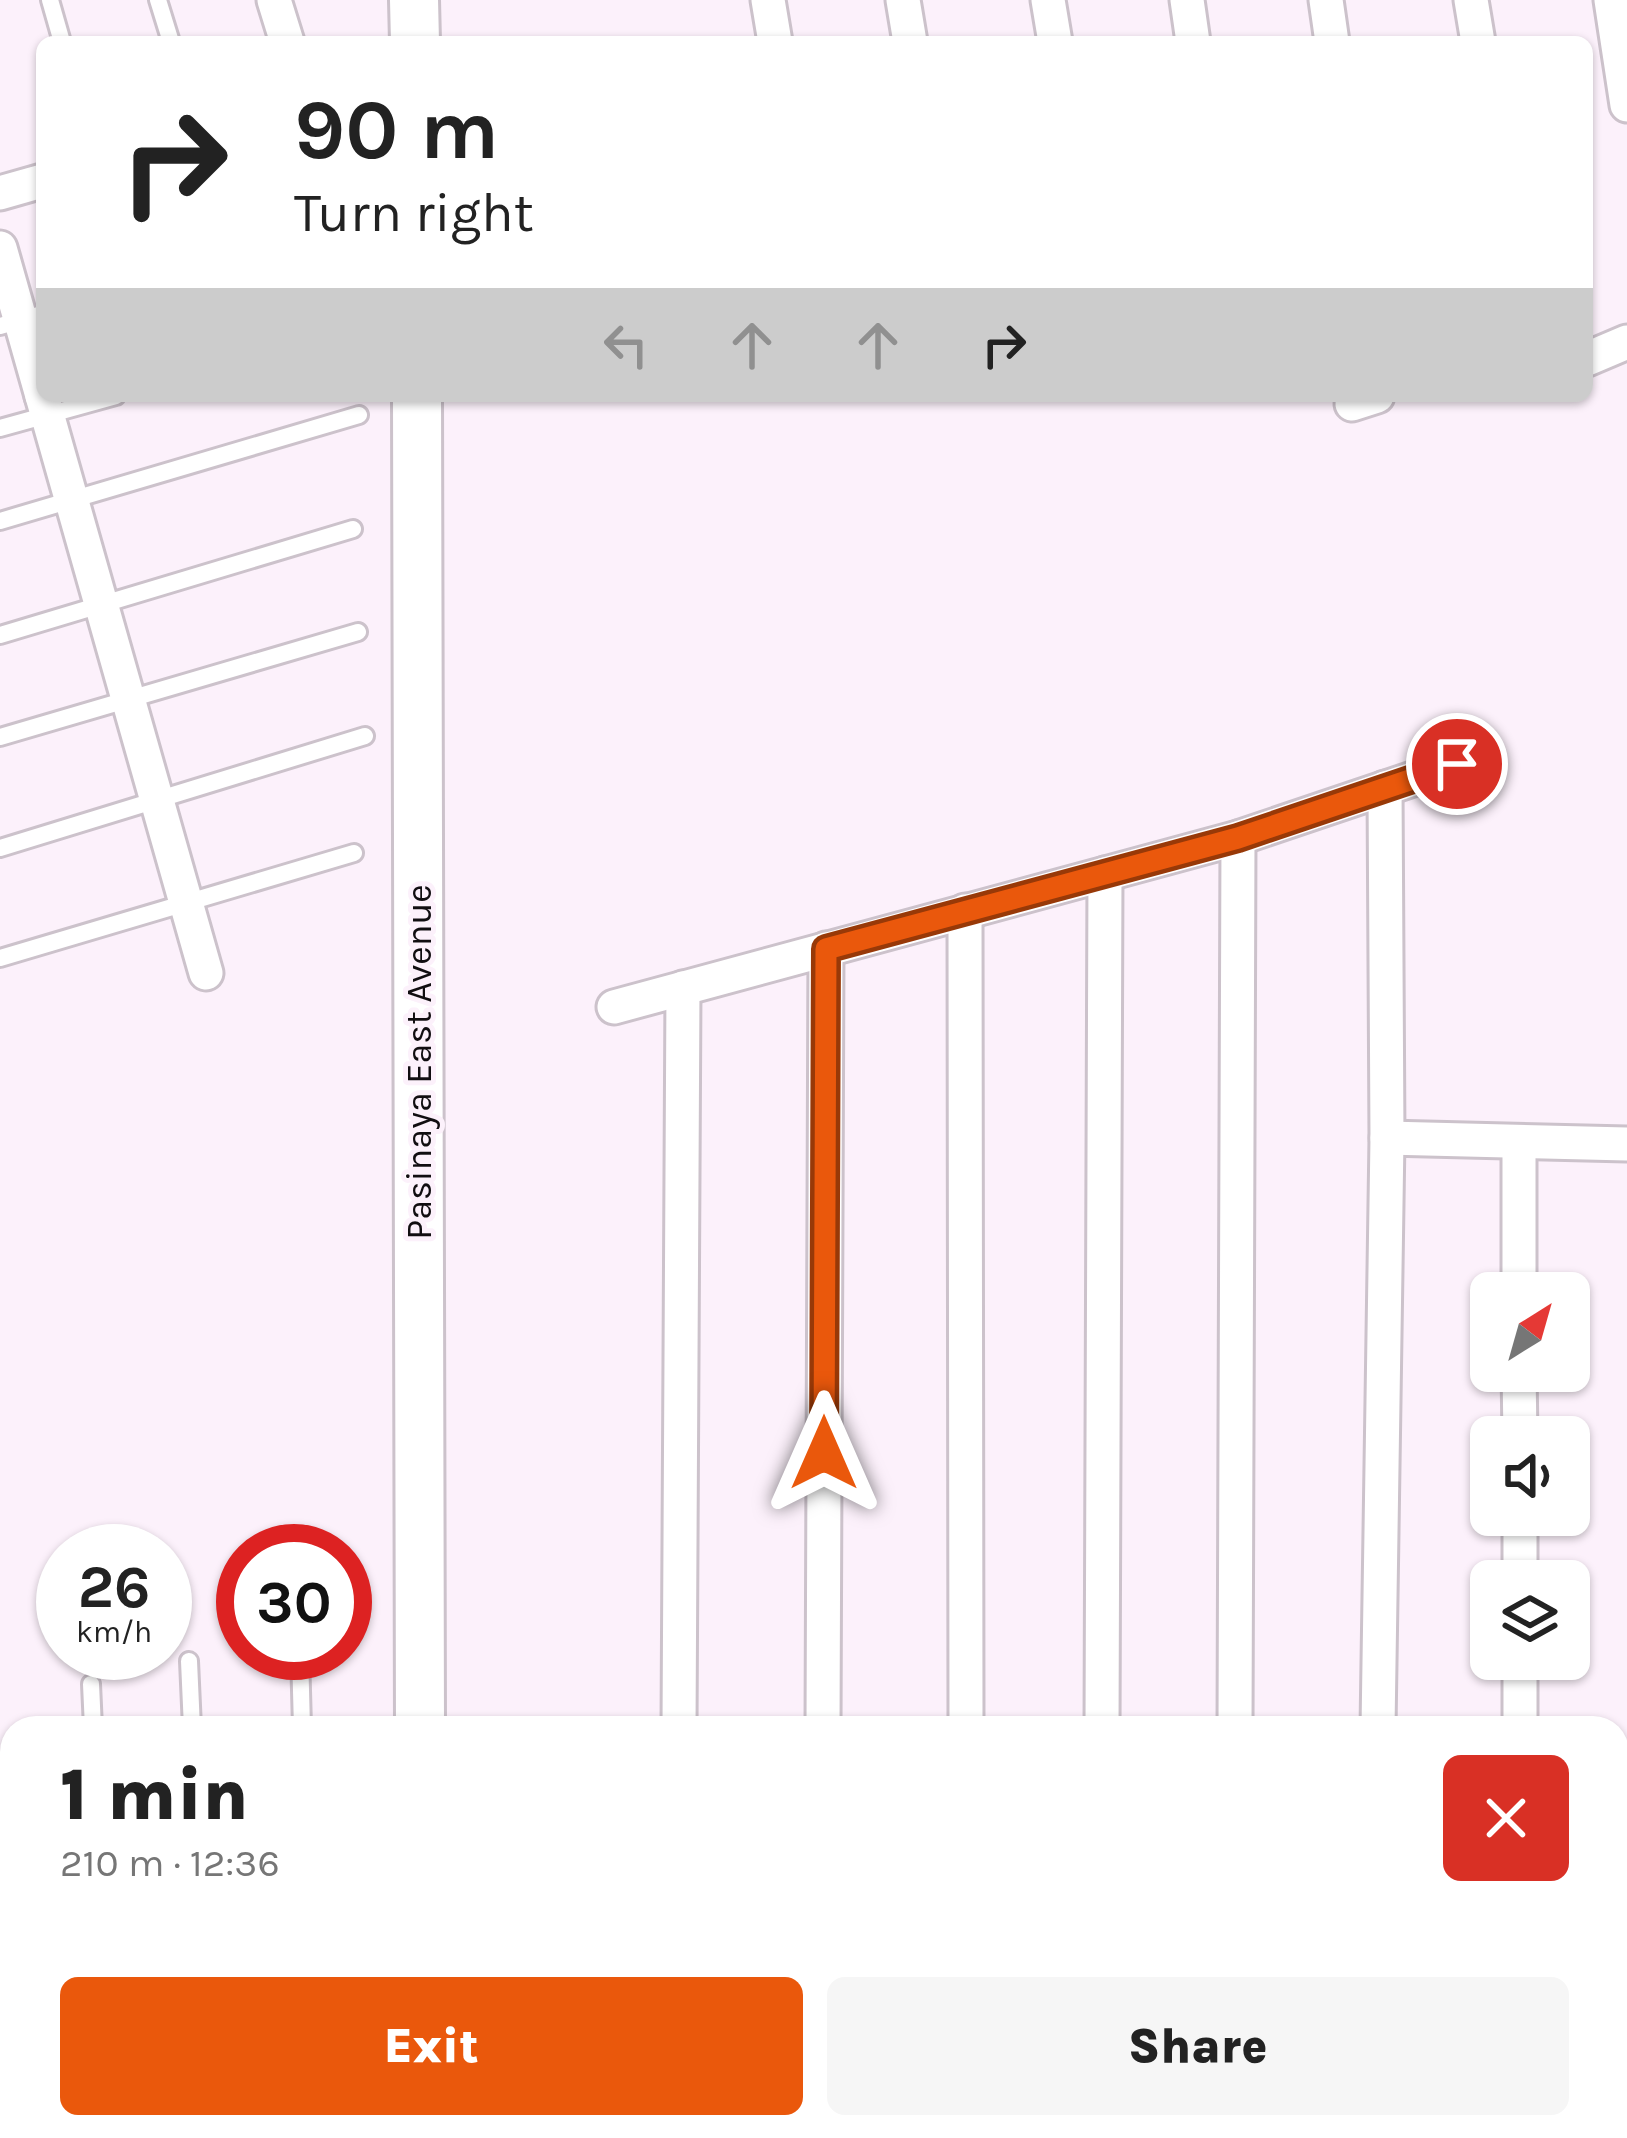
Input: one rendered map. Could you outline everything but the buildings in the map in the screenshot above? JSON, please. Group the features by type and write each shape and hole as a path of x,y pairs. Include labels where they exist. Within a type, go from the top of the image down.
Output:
{"street":[{"path":"274,0 285,36"},
{"path":"415,0 415,36"},
{"path":"768,0 774,36"},
{"path":"903,0 909,36"},
{"path":"1048,0 1054,36"},
{"path":"1186,0 1192,36"},
{"path":"1326,0 1331,36"},
{"path":"1471,0 1477,36"},
{"path":"1611,0 1627,105"},
{"path":"0,193 36,183"},
{"path":"0,248 36,373"},
{"path":"1593,356 1627,342"},
{"path":"44,402 206,973"},
{"name":"Pasinaya East Avenue","path":"418,402 420,1716"},
{"path":"614,1006 1238,838 1457,764"},
{"path":"1378,1716 1387,1138 1385,788"},
{"path":"1235,1716 1238,838"},
{"path":"1102,1716 1105,874"},
{"path":"965,911 966,1716"},
{"path":"823,1716 826,949"},
{"path":"679,1716 683,988"},
{"path":"1387,1138 1627,1144"},
{"path":"1519,1142 1519,1272"},
{"path":"1520,1680 1520,1716"}],"lane":[{"path":"50,0 60,36"},
{"path":"158,0 169,36"},
{"path":"0,428 44,402"},
{"path":"0,521 359,415"},
{"path":"0,635 352,529"},
{"path":"0,736 358,632"},
{"path":"0,848 365,736"},
{"path":"0,958 354,853"},
{"path":"190,1680 191,1716"},
{"path":"301,1680 302,1716"},
{"path":"91,1684 92,1716"}],"route":[{"path":"824,1453 826,949 1238,838 1457,764"}]}
